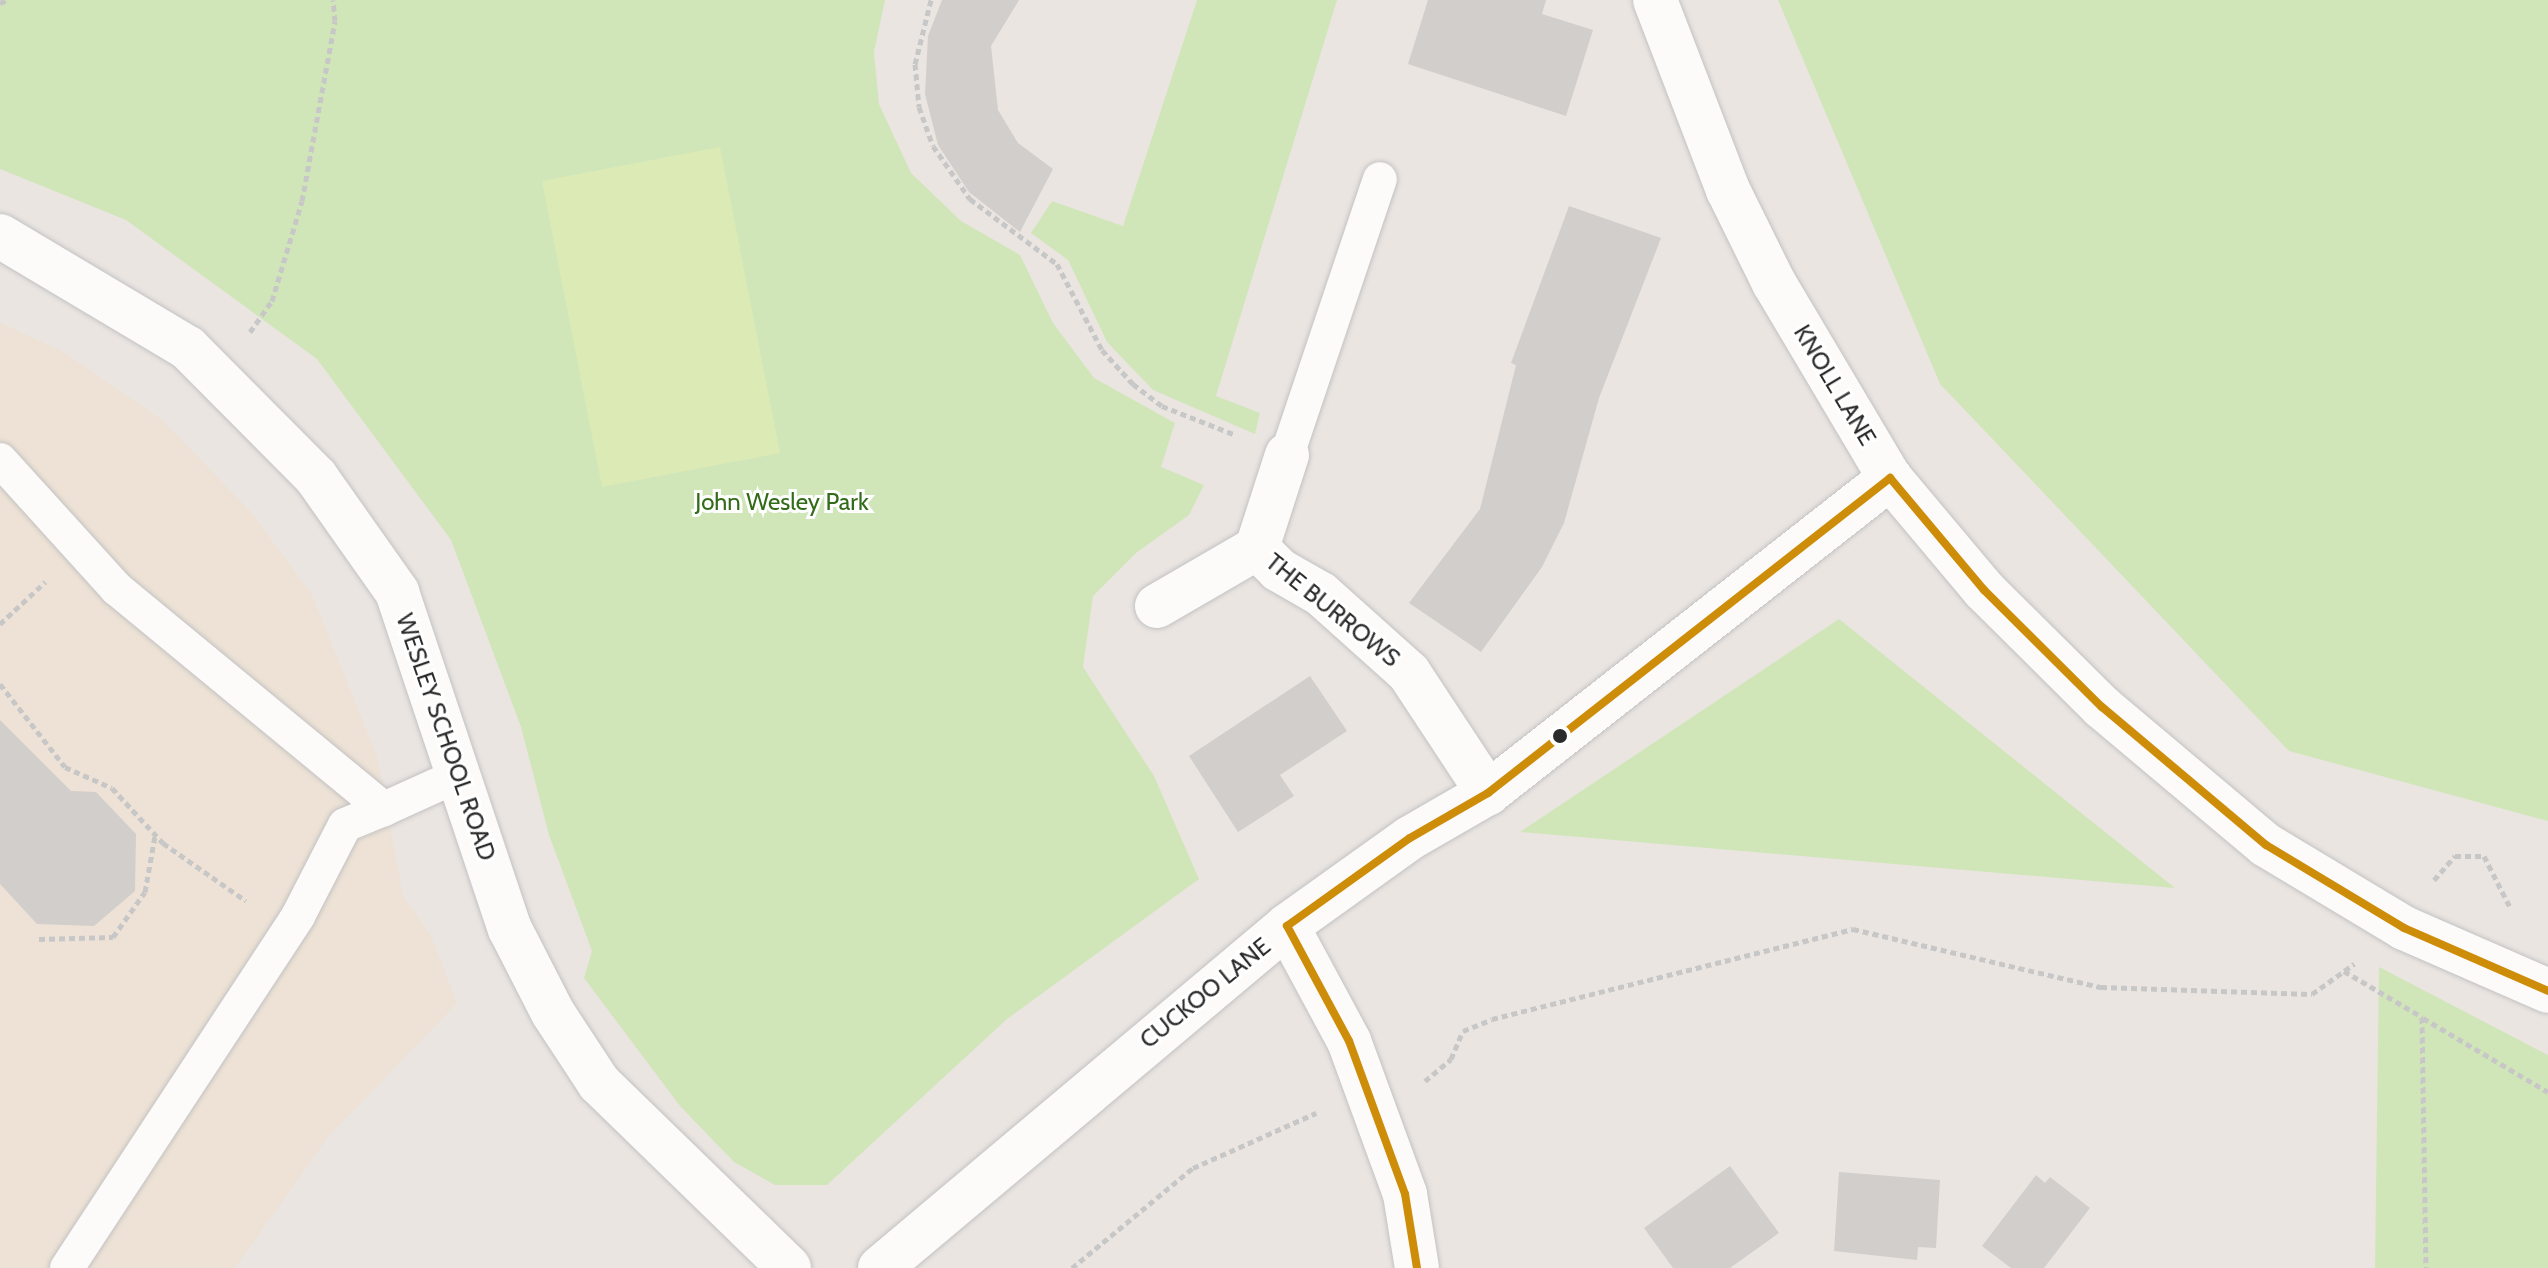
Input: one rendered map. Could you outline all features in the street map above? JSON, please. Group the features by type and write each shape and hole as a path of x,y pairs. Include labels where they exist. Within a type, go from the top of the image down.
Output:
{"street":[{"name":"KNOLL LANE","path":"1655,0 1728,190 1774,283 1890,478 1984,590 2102,707 2266,845 2404,928 2548,991"},
{"name":"WESLEY SCHOOL ROAD","path":"0,236 188,348 316,477 397,592 461,774 510,929 599,1083 789,1268"},
{"name":"THE BURROWS","path":"1157,606 1257,548 1287,455"},
{"name":"CUCKOO LANE","path":"880,1268 1287,926 1410,838 1488,793 1890,478"},
{"name":"THE BURROWS","path":"1257,548 1409,673 1488,793"},
{"path":"1287,926 1349,1041 1405,1194 1417,1268"}],"lane":[{"path":"1287,455 1380,179"},
{"path":"0,460 117,589 384,809"},
{"path":"67,1268 293,925 345,825 461,774"}],"path":[{"path":"0,3 8,0"},
{"path":"216,376 272,301 319,116 333,0"},
{"path":"931,0 915,64 919,107 933,146 970,199 1057,264 1102,350 1133,384 1162,406 1287,455"},
{"path":"0,684 65,767 112,788 156,835 263,914 293,925"},
{"path":"39,939 113,937 145,892 156,835"},
{"path":"1428,1080 1451,1059 1463,1031 1492,1019 1853,929 2101,987 2312,994 2404,928 2455,856 2484,856 2508,907 2519,915"},
{"path":"2344,971 2548,1092"},
{"path":"2422,1017 2426,1268"},
{"path":"1072,1268 1193,1168 1324,1109"}],"shaded area":[{"path":"0,323 62,351 162,420 252,513 312,595 377,756 403,896 431,936 457,1003 328,1137 235,1268 0,1268"}],"green space":[{"name":"John Wesley Park","path":"0,0 885,0 874,52 879,104 911,173 961,221 1020,255 1053,323 1094,378 1175,423 1161,467 1204,485 1189,515 1136,553 1093,596 1083,667 1154,776 1199,879 1007,1019 827,1185 775,1185 734,1162 680,1106 584,978 592,951 549,835 521,727 451,540 317,359 126,220 0,169"},
{"path":"1197,0 1337,0 1216,396 1260,413 1255,434 1153,390 1107,342 1068,260 1031,233 1052,201 1123,226"},
{"path":"1778,0 2548,0 2548,821 2289,751 1940,384"},
{"path":"720,147 780,453 602,487 542,181"},
{"path":"1839,619 2175,888 1520,832"},
{"path":"2379,967 2548,1055 2548,1268 2375,1268"}],"building":[{"path":"942,0 1019,0 991,46 998,110 1018,143 1053,169 1020,232 969,192 938,145 925,94 928,36"},
{"path":"1428,0 1546,0 1542,14 1593,30 1566,116 1408,64"},
{"path":"1569,206 1661,238 1599,398 1564,523 1542,567 1481,652 1409,603 1480,509 1516,365 1511,363"},
{"path":"1310,676 1347,731 1280,775 1294,796 1238,832 1189,756"},
{"path":"0,720 71,791 96,792 136,834 135,891 94,926 37,924 0,884"},
{"path":"1730,1166 1779,1233 1730,1268 1673,1268 1644,1228"},
{"path":"1839,1172 1940,1180 1936,1248 1918,1247 1917,1260 1834,1251"},
{"path":"2036,1175 2045,1183 2050,1177 2090,1208 2044,1268 2011,1268 1982,1246"}],"transit line":[{"path":"1417,1268 1405,1194 1349,1041 1287,926 1410,838 1488,793 1890,478 1984,590 2102,707 2266,845 2404,928 2548,991"}]}
